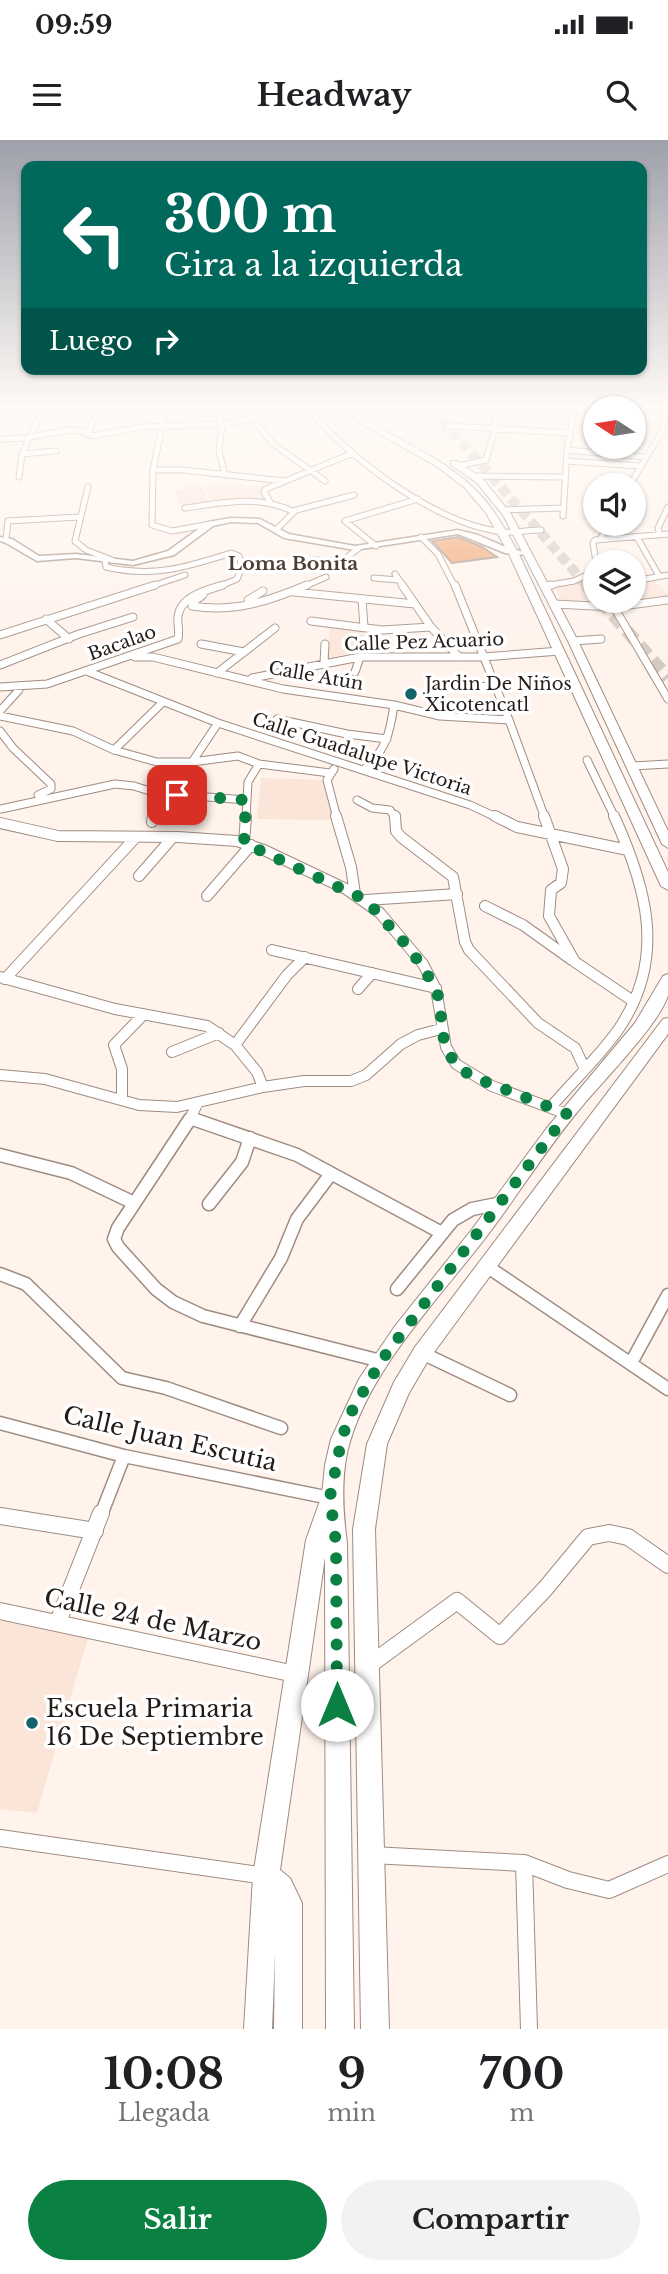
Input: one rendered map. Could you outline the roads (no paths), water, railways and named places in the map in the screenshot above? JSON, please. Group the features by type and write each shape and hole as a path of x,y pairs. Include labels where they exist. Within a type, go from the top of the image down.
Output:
{"main road":[{"path":"479,496 514,554 668,886"},
{"path":"489,496 504,510 545,586 668,844"},
{"path":"258,2029 266,1876 295,1674 317,1540 330,1497 342,1437 352,1411 381,1361 502,1203 559,1111 650,1013 664,992 668,979"},
{"path":"375,2029 364,1529 377,1444 401,1388 422,1353 488,1268 668,1023"},
{"path":"330,1497 336,1543 340,2029"},
{"path":"266,1876 281,1887 289,1903 288,2029"}],"street":[{"path":"85,496 74,537 78,546 119,562"},
{"path":"154,496 155,528 181,530 250,520 267,524 287,536 359,548 421,537 465,533 514,554 526,553"},
{"path":"267,496 270,502"},
{"path":"185,508 254,500 270,502 293,511 350,496"},
{"path":"413,496 470,524 502,532 541,530"},
{"path":"562,516 564,496"},
{"path":"376,546 345,521 418,499"},
{"path":"504,510 563,508"},
{"path":"660,534 658,528 668,508"},
{"path":"276,530 294,514 293,511"},
{"path":"79,517 8,521 3,539 37,559 76,556 105,561 143,562 171,553 211,524"},
{"path":"594,550 593,543 601,538 668,534"},
{"path":"421,537 449,571 551,834 564,877 561,883 551,890 549,916 575,962"},
{"path":"636,537 659,576"},
{"path":"312,560 342,561 359,548"},
{"name":"Bacalao","path":"0,687 19,690 70,679 118,658 178,639 180,634 177,616 188,598 237,579 242,567 241,559 236,554 226,554 183,569 127,572 106,568 105,561"},
{"path":"0,635 198,571"},
{"path":"646,579 668,575"},
{"path":"206,590 192,606 231,608 263,604 326,577"},
{"path":"374,578 397,577 431,627 459,657"},
{"path":"545,586 583,577"},
{"path":"248,600 261,592 276,598"},
{"path":"294,592 336,599 362,598 415,604"},
{"path":"362,598 365,627"},
{"path":"646,603 665,600 668,608"},
{"path":"554,604 583,605"},
{"path":"618,613 668,699"},
{"path":"0,665 133,617"},
{"path":"46,618 69,639"},
{"path":"311,621 382,630 431,627"},
{"path":"217,673 275,628"},
{"path":"573,641 601,639"},
{"path":"201,644 244,652"},
{"path":"324,663 325,644"},
{"name":"Calle Pez Acuario","path":"249,679 359,657 483,657 560,651"},
{"name":"Calle Atún","path":"118,658 153,657 292,691 394,705 440,716 509,720"},
{"path":"355,672 359,657"},
{"name":"Calle Guadalupe Victoria","path":"89,672 218,723 470,806 517,827 628,850"},
{"path":"439,685 496,687"},
{"path":"19,690 0,714 73,731 114,750 157,762 192,762 238,757 259,764 330,773"},
{"path":"114,750 163,702"},
{"path":"363,770 382,755 394,705"},
{"path":"277,719 347,734 387,739"},
{"path":"192,762 218,723"},
{"path":"0,731 13,748 51,784 51,789 2,807"},
{"path":"0,823 43,832 173,837 248,844 355,894 366,900 410,949 436,988 441,1008 441,1029 455,1064 471,1076 559,1111 585,1069 627,1016 643,971 650,927 643,894 628,850 587,760"},
{"path":"341,763 330,773 327,780 351,867 355,894"},
{"path":"207,896 248,844 246,800 250,777 259,764"},
{"path":"633,766 668,764"},
{"path":"2,807 115,784 134,786 156,793 246,800"},
{"path":"152,822 156,793"},
{"path":"358,800 371,808 388,808 396,812 396,831 453,877 465,942 469,950 538,1023 575,1048 585,1069"},
{"path":"136,837 3,978 143,1016 186,1021 219,1033 235,1045 257,1072 263,1087"},
{"path":"139,876 173,837"},
{"path":"366,900 457,894"},
{"path":"485,906 523,925 633,1001"},
{"path":"272,950 436,988"},
{"path":"235,1045 287,975 304,957"},
{"path":"358,989 372,973"},
{"path":"122,1099 122,1069 114,1045 143,1016"},
{"path":"0,1075 45,1079 159,1107 197,1104 263,1087 304,1081 351,1081 366,1075 401,1044 418,1035 441,1029"},
{"path":"172,1052 219,1033"},
{"path":"197,1104 191,1118 134,1203 114,1239 118,1247 151,1284 173,1302 203,1316 381,1361"},
{"path":"191,1118 297,1155 440,1233"},
{"path":"209,1204 242,1162 250,1138"},
{"path":"0,1155 71,1173 134,1203"},
{"path":"240,1326 281,1258 296,1219 330,1175"},
{"path":"397,1289 412,1274 440,1233 465,1212 502,1203"},
{"path":"488,1268 668,1389"},
{"path":"0,1274 26,1284 122,1378 166,1388 281,1428"},
{"path":"631,1363 668,1295"},
{"path":"422,1353 510,1395"},
{"name":"Calle Juan Escutia","path":"0,1423 124,1456 330,1497"},
{"path":"58,1622 124,1456"},
{"path":"0,1516 95,1531"},
{"path":"366,1668 457,1601 500,1636 589,1537 609,1533 628,1537 668,1566"},
{"name":"Calle 24 de Marzo","path":"0,1611 295,1674"},
{"path":"0,1838 266,1876"},
{"path":"372,1856 524,1863 568,1880 609,1890 668,1864"},
{"path":"524,1863 529,2029"}],"tunnel":[{"path":"509,496 583,581"},
{"path":"611,613 668,678"}],"place":[{"name":"Jardin De Niños Xicotencatl","path":"411,694"},
{"name":"Escuela Primaria 16 De Septiembre","path":"32,1723"}],"district":[{"name":"Loma Bonita","path":"293,563"}]}
